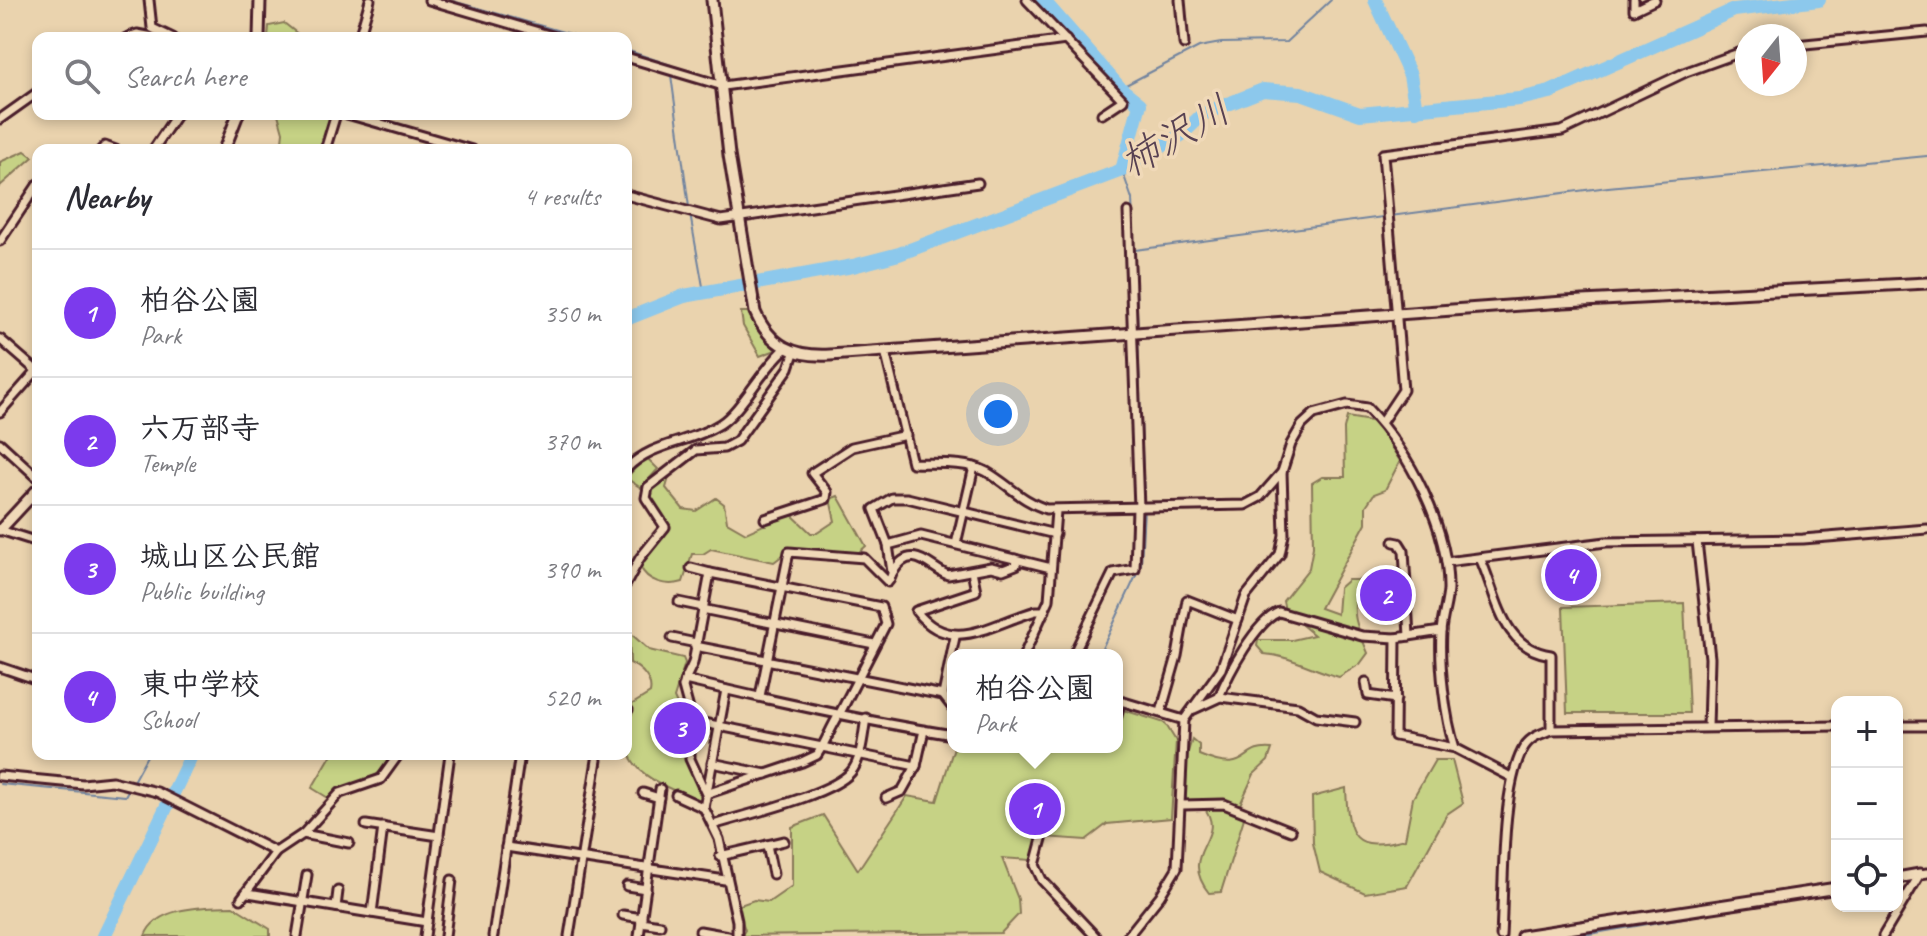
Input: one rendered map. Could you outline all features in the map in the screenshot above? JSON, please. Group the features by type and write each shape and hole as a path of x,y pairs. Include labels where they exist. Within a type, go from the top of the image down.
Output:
{"street":[{"path":"149,0 152,28 160,32"},
{"path":"259,32 260,0"},
{"path":"361,32 370,0"},
{"path":"429,0 538,32"},
{"path":"712,0 739,217 755,312 767,333 790,351 815,356 1564,302 1927,283"},
{"path":"1027,0 1123,100 1102,114"},
{"path":"1180,0 1184,44"},
{"path":"1634,0 1634,10 1655,0"},
{"path":"1807,44 1927,32"},
{"path":"632,59 723,86 1066,40"},
{"path":"1381,423 1403,390 1383,154 1562,131 1735,52"},
{"path":"0,119 32,96"},
{"path":"157,144 173,120"},
{"path":"226,144 236,120"},
{"path":"327,144 334,120"},
{"path":"368,120 451,144"},
{"path":"632,197 711,219 978,183"},
{"path":"0,241 32,193"},
{"path":"1076,649 1113,573 1135,569 1138,508 1128,212"},
{"path":"0,339 32,366"},
{"path":"632,464 651,449 723,422 764,368 790,351"},
{"path":"632,573 665,527 646,498 648,487 696,450 724,448 737,441 789,368 790,351"},
{"path":"885,351 912,463 974,467 986,471 1023,500 1056,511 1251,504 1282,472"},
{"path":"0,412 32,377"},
{"path":"1128,936 1160,896 1177,868 1184,720 1221,669 1246,596 1276,562 1283,545 1282,472 1296,432 1314,414 1356,404 1367,408 1381,423 1423,494 1446,562 1448,591 1441,631 1450,734 1455,748"},
{"path":"765,519 826,499 827,492 812,473 852,447 906,435"},
{"path":"0,443 32,472"},
{"path":"956,544 974,467"},
{"path":"32,495 0,530 32,540"},
{"path":"760,696 789,552 864,558 888,582 892,572 888,545 874,513 880,502 900,497 1055,534"},
{"path":"1027,649 1045,611 1056,511"},
{"path":"1446,562 1606,542 1803,539 1927,529"},
{"path":"888,545 915,536 1051,568"},
{"path":"1697,541 1710,658 1708,727"},
{"path":"1394,542 1399,543 1404,551 1409,636"},
{"path":"892,572 909,560 919,558 945,575 991,567 1003,570 1016,565 1015,559"},
{"path":"1480,558 1507,628 1520,645 1535,653 1551,655 1551,730"},
{"path":"691,568 881,607 887,621 817,755 706,794"},
{"path":"972,571 976,591 916,611 938,632 955,637 1027,613 1045,611"},
{"path":"706,794 690,759 690,713 683,687 696,644 710,573"},
{"path":"1161,712 1177,656 1187,600 1238,620"},
{"path":"679,602 874,644"},
{"path":"1219,697 1256,633 1269,617 1279,612 1339,632 1396,638 1441,631"},
{"path":"953,649 955,637"},
{"path":"672,638 943,695 947,700"},
{"path":"1396,638 1395,736 1455,748 1511,777"},
{"path":"0,667 32,676"},
{"path":"943,695 947,676"},
{"path":"685,680 947,732"},
{"path":"1366,682 1368,695 1396,699"},
{"path":"726,690 704,808 713,825 737,921 737,936"},
{"path":"1192,710 1219,697 1298,707 1316,717 1355,722"},
{"path":"1123,701 1184,720"},
{"path":"713,825 824,788 851,772 866,718"},
{"path":"704,723 916,766"},
{"path":"1501,936 1511,777 1527,743 1551,730 1831,726"},
{"path":"1903,726 1927,726"},
{"path":"886,798 902,791 916,766 924,730"},
{"path":"241,899 276,852 303,834 340,793 381,779 395,760"},
{"path":"425,936 449,760"},
{"path":"493,936 519,760"},
{"path":"569,936 597,760"},
{"path":"712,763 768,774"},
{"path":"0,776 83,784 112,781 157,792 276,852"},
{"path":"639,936 660,794 643,793"},
{"path":"676,795 704,808"},
{"path":"1182,805 1224,804 1291,831"},
{"path":"366,825 439,836"},
{"path":"372,913 383,827"},
{"path":"303,834 349,843"},
{"path":"1043,835 1035,865 1042,880 1095,936"},
{"path":"720,856 784,841"},
{"path":"767,845 773,874"},
{"path":"506,847 725,880"},
{"path":"1903,877 1924,874"},
{"path":"1883,936 1924,874"},
{"path":"297,936 307,875"},
{"path":"445,936 452,880"},
{"path":"627,886 646,889"},
{"path":"1522,936 1831,889"},
{"path":"336,907 338,891"},
{"path":"248,893 427,922"},
{"path":"623,915 660,925"},
{"path":"700,931 728,936"}],"green space":[{"path":"284,23 295,32 268,32 269,26"},
{"path":"280,120 335,120 328,144 282,144"},
{"path":"25,151 32,156 0,186 0,162"},
{"path":"741,312 748,312 757,330 776,350 760,356 743,326"},
{"path":"1347,417 1376,422 1400,461 1385,490 1374,494 1366,506 1366,523 1320,608 1337,614 1339,588 1348,580 1360,580 1355,617 1368,653 1360,664 1339,677 1283,657 1264,654 1257,646 1258,640 1292,640 1314,635 1285,611 1283,601 1309,568 1313,547 1312,483 1322,477 1345,477 1344,429"},
{"path":"646,457 658,469 641,488 632,482 632,472"},
{"path":"670,474 666,488 683,509 696,511 716,498 724,504 727,522 746,533 790,513 811,533 817,533 835,521 830,499 838,496 866,546 858,553 791,549 774,562 711,549 703,554 692,554 683,582 658,582 647,576 640,566 660,540 667,524 648,495 650,489"},
{"path":"1684,603 1689,713 1567,713 1563,607"},
{"path":"632,635 649,650 683,658 685,663 674,698 679,709 668,731 677,739 686,736 688,761 703,796 698,801 654,780 632,759 632,704 650,693 650,684 632,664"},
{"path":"1123,710 1165,723 1176,741 1171,818 1107,824 1086,840 1044,837 1031,860 1002,858 1018,899 1019,914 1001,933 741,936 745,930 737,906 754,900 769,902 792,886 792,827 823,815 858,870 907,796 937,801 952,753 1123,753"},
{"path":"1192,739 1199,745 1199,755 1228,763 1243,759 1254,751 1272,749 1268,761 1254,774 1238,809 1244,818 1221,892 1209,893 1200,879 1200,856 1211,828 1210,818 1203,806 1186,805 1183,768"},
{"path":"328,760 389,762 376,775 344,788 330,799 312,788"},
{"path":"1435,760 1452,760 1463,803 1447,814 1407,886 1365,893 1320,872 1313,843 1312,797 1346,788 1349,819 1357,837 1374,844 1405,839 1413,798"},
{"path":"233,906 270,929 270,936 145,936 160,918 171,913"}],"waterway":[{"path":"449,0 564,32"},
{"path":"1043,0 1120,88 1140,104 1122,170"},
{"path":"1120,88 1199,47 1221,43 1286,42 1331,0"},
{"path":"1375,0 1410,75 1416,110"},
{"name":"柿沢川","path":"632,317 684,296 853,266 899,254 1122,170 1181,135 1203,114 1263,90 1301,93 1360,114 1519,99 1550,92 1734,10 1819,0"},
{"path":"632,52 671,65 671,69"},
{"path":"671,75 689,207"},
{"path":"1135,250 1608,187 1927,156"},
{"path":"1122,170 1132,199 1138,331"},
{"path":"690,214 704,292"},
{"path":"1138,337 1144,502"},
{"path":"1102,649 1141,565 1144,509"},
{"path":"0,784 125,796 145,760"},
{"name":"柿沢川","path":"104,936 189,760"},
{"path":"1578,936 1794,899"}],"place":[{"name":"東中学校","path":"1571,575"},
{"name":"六万部寺","path":"1386,595"},
{"name":"城山区公民館","path":"680,728"},
{"name":"柏谷公園","path":"1035,809"}]}
